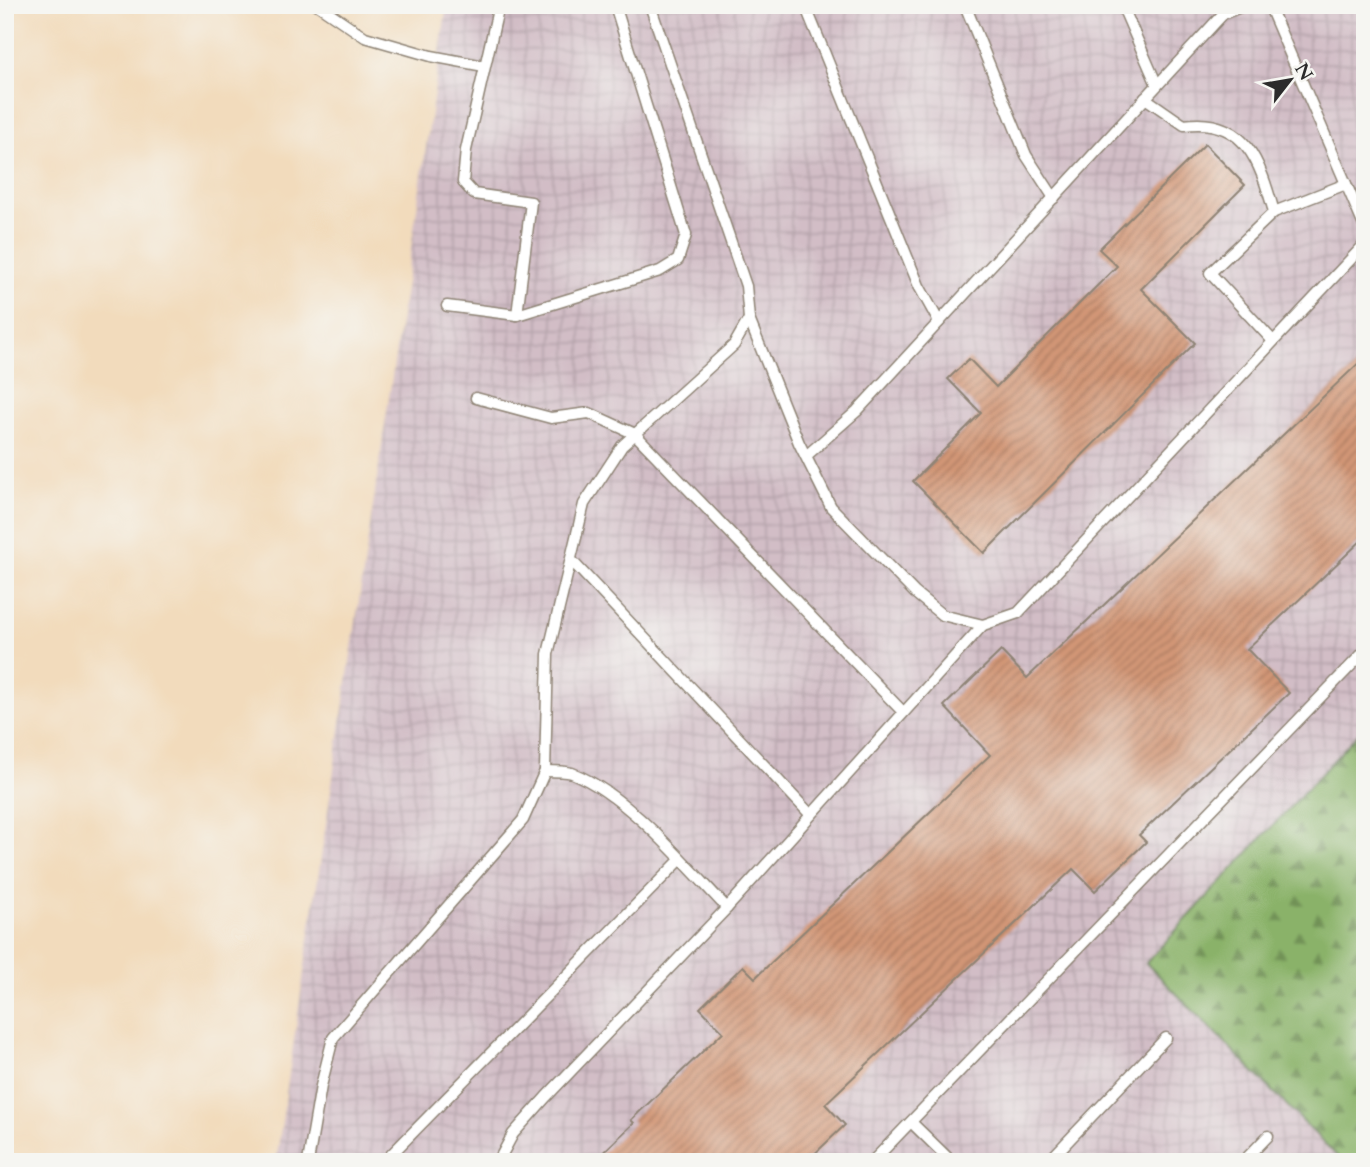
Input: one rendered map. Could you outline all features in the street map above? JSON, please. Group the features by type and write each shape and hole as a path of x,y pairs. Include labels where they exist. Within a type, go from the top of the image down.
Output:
{"lane":[{"path":"318,5 365,37 431,56 484,66"},
{"path":"499,5 466,150 463,181 474,194 531,202 517,315"},
{"path":"447,306 517,315 660,271 678,260 686,235 615,5"},
{"path":"650,5 746,286 749,319 806,457 831,507 915,593 942,615 983,625"},
{"path":"806,5 919,286 939,322"},
{"path":"965,5 1026,155 1054,198"},
{"path":"1122,5 1157,85"},
{"path":"806,457 857,411 1223,14 1245,5"},
{"path":"1269,5 1365,228"},
{"path":"1145,98 1184,125 1206,122 1230,132 1250,147 1274,212"},
{"path":"1273,341 1210,273 1274,212 1346,184"},
{"path":"498,1162 513,1134 546,1097 727,908 983,625 1017,613 1365,244"},
{"path":"308,1162 321,1086 333,1038 523,820 545,771 548,654 584,504 622,446 734,345 749,319"},
{"path":"476,398 551,418 589,413 635,435 903,712"},
{"path":"571,560 810,814"},
{"path":"872,1162 1365,651"},
{"path":"545,771 570,773 600,789 642,822 727,908"},
{"path":"384,1162 680,860"},
{"path":"1048,1162 1166,1038"},
{"path":"911,1122 952,1162"},
{"path":"1243,1162 1268,1136"}],"shaded area":[{"path":"447,5 1365,5 1365,726 1146,963 1343,1162 276,1162"}],"green space":[{"path":"1365,726 1365,1162 1343,1162 1146,963"}],"building":[{"path":"1205,144 1245,185 1141,289 1195,343 984,553 913,481 981,413 948,379 969,359 996,387 1117,266 1099,249"},
{"path":"1365,357 1365,537 1247,649 1289,693 1139,835 1146,842 1095,891 1073,869 825,1104 845,1125 806,1162 593,1162 634,1123 631,1120 723,1032 700,1008 743,966 755,978 990,755 944,706 1001,651 1027,678"}]}
